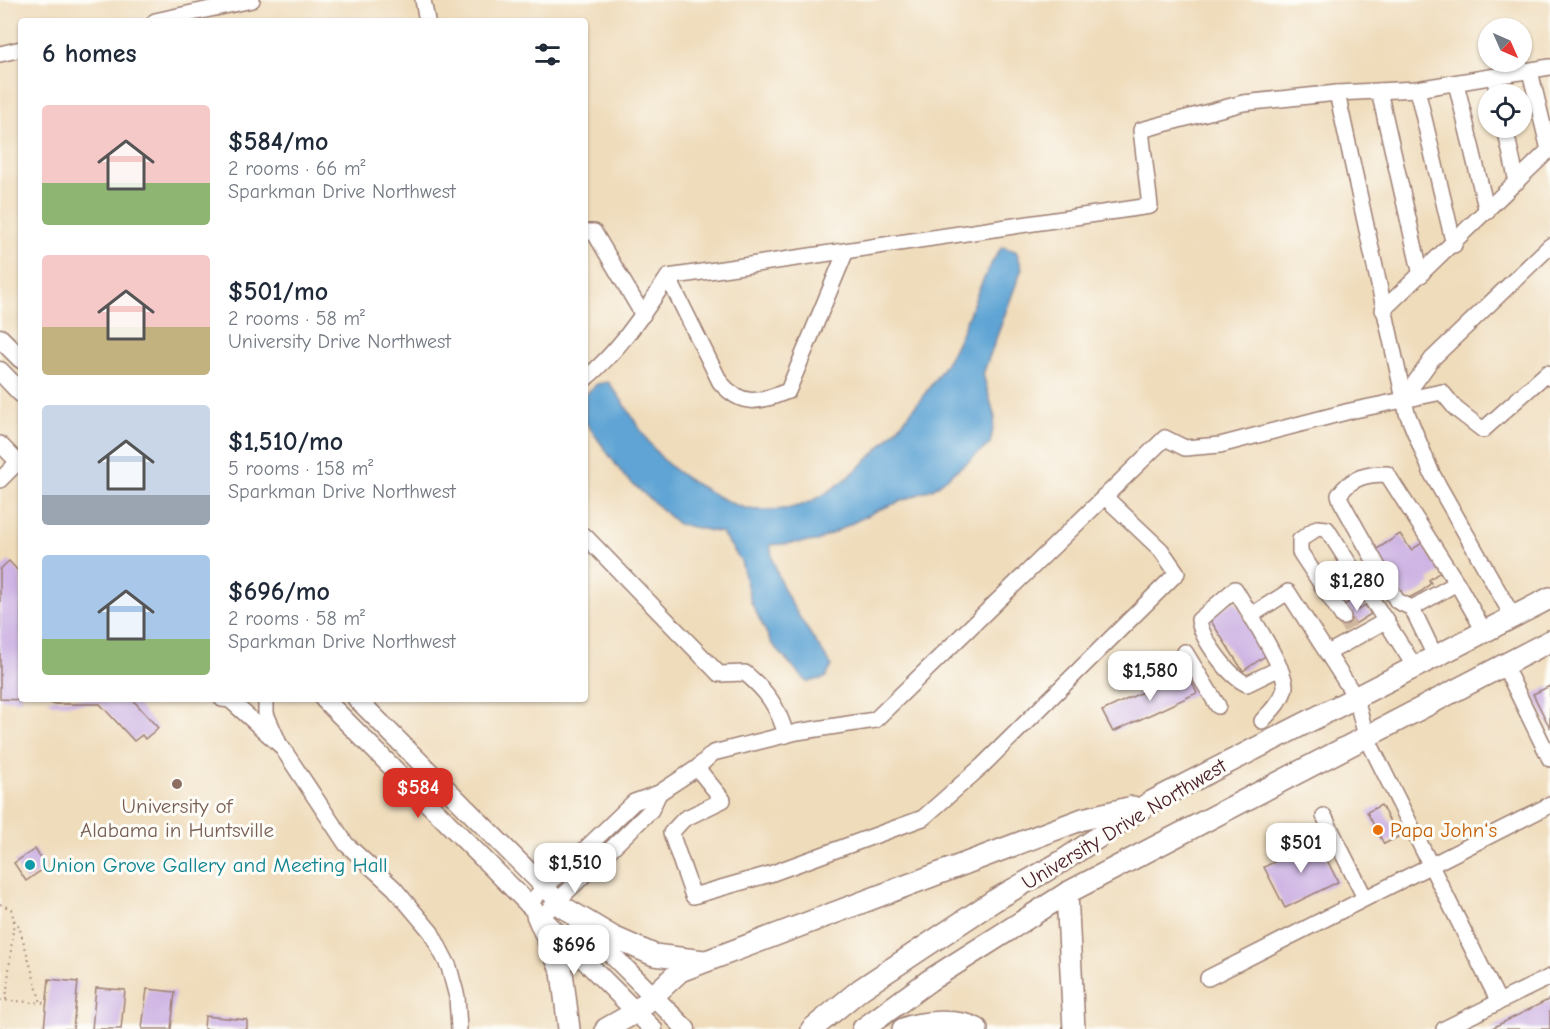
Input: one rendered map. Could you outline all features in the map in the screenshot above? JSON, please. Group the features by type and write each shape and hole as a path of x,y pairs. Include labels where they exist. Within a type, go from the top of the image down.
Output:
{"highway":[{"name":"University Drive Northwest","path":"812,1029 861,989 995,900 1061,862 1151,802 1550,598"},
{"name":"University Drive Northwest","path":"864,1029 930,980 1067,893 1550,641"},
{"path":"606,1029 636,1012 680,971 1083,819 1151,802"},
{"path":"1067,893 1074,1029"},
{"path":"554,899 613,937 654,955 707,961"},
{"path":"535,913 562,972 569,1029"},
{"path":"903,1029 942,1023 977,1029"}],"main road":[{"path":"0,338 18,357"},
{"path":"0,371 18,390"},
{"path":"327,702 653,1029"},
{"path":"360,702 686,1029"}],"street":[{"path":"168,18 252,0"},
{"path":"423,0 426,18"},
{"path":"0,54 18,50"},
{"path":"1532,71 1550,67"},
{"path":"588,376 603,364 643,315 668,277 1150,206 1142,130 1243,103 1337,93 1417,89 1524,72"},
{"path":"1383,310 1454,245 1549,150 1530,72"},
{"path":"1494,77 1496,84"},
{"path":"1456,83 1487,212"},
{"path":"1417,89 1454,245"},
{"path":"1379,91 1421,275"},
{"path":"1337,93 1403,399 1432,474 1514,617"},
{"path":"1507,138 1517,182"},
{"path":"588,232 594,232 643,315"},
{"path":"1403,399 1432,359 1550,247"},
{"path":"668,277 720,382 732,396 760,402 788,391 846,251"},
{"path":"535,913 554,899 651,810 659,793 697,768 713,753 786,735 875,720 1165,438 1185,448 1220,445 1403,399 1442,392 1456,409 1483,430 1546,373 1550,378"},
{"path":"0,444 18,462"},
{"path":"0,480 18,466"},
{"path":"1435,657 1412,608 1397,602 1341,501 1339,495 1344,487 1366,474 1387,474 1457,583 1484,631"},
{"path":"697,768 723,800 684,819 671,833 693,896 770,874 923,819 982,766 1177,573 1161,550 1104,496"},
{"path":"1350,628 1300,552 1299,540 1317,528 1327,529 1415,667"},
{"path":"588,539 719,674 745,673 764,688 779,710 786,735"},
{"path":"1412,608 1457,583"},
{"path":"1262,721 1279,701 1285,686 1280,668 1235,589 1199,620 1201,632 1236,680 1247,684 1280,668"},
{"path":"1250,616 1288,592 1328,653 1356,698 1366,736 1499,1002"},
{"path":"1328,653 1350,628 1387,620"},
{"path":"1185,652 1218,706"},
{"path":"1504,665 1550,759"},
{"path":"230,702 280,746"},
{"path":"266,702 266,714 280,746 346,844 394,888 431,932 449,967 457,997 459,1029"},
{"path":"1208,978 1550,805"},
{"path":"1324,816 1365,898"},
{"path":"1444,1029 1550,977"}],"path":[{"path":"0,904 10,909 19,926 41,1003"},
{"path":"6,1000 14,920"},
{"path":"0,1000 46,1003"},
{"path":"0,1028 12,1029"}],"water":[{"path":"1002,247 1016,251 1022,268 983,374 995,418 990,444 934,488 876,511 817,541 770,545 773,561 786,593 832,666 825,678 807,682 772,644 751,602 741,561 722,533 678,524 624,476 588,425 588,392 597,384 608,382 652,447 670,466 727,501 745,508 768,510 790,508 812,501 858,469 901,424 920,400 949,358 993,260"}],"building":[{"path":"1400,534 1411,550 1422,543 1440,572 1429,580 1431,583 1422,591 1405,600 1374,551"},
{"path":"9,561 18,571 18,700 0,699 0,569"},
{"path":"1352,600 1358,610 1365,605 1371,614 1355,624 1344,605"},
{"path":"1235,601 1268,654 1243,671 1209,618"},
{"path":"1187,671 1197,693 1113,732 1102,711"},
{"path":"1550,686 1550,728 1533,694"},
{"path":"50,702 135,702 158,728 145,739 142,735 134,741 100,704 52,704"},
{"path":"1381,805 1398,837 1384,844 1367,812"},
{"path":"1317,840 1338,882 1285,908 1264,867"},
{"name":"Union Grove Gallery and Meeting Hall","path":"35,849 46,867 26,881 14,863"},
{"path":"49,979 78,982 73,1029 44,1029"},
{"path":"96,988 125,990 121,1029 92,1029"},
{"path":"147,989 175,992 171,1029 142,1029"},
{"path":"1550,999 1550,1029 1490,1029"},
{"path":"205,1016 247,1020 247,1029 204,1029"}],"tunnel":[{"path":"1343,617 1350,629"}],"place":[{"name":"University of Alabama in Huntsville","path":"177,784"},
{"name":"Papa John's","path":"1378,830"},
{"name":"Union Grove Gallery and Meeting Hall","path":"30,865"}]}
